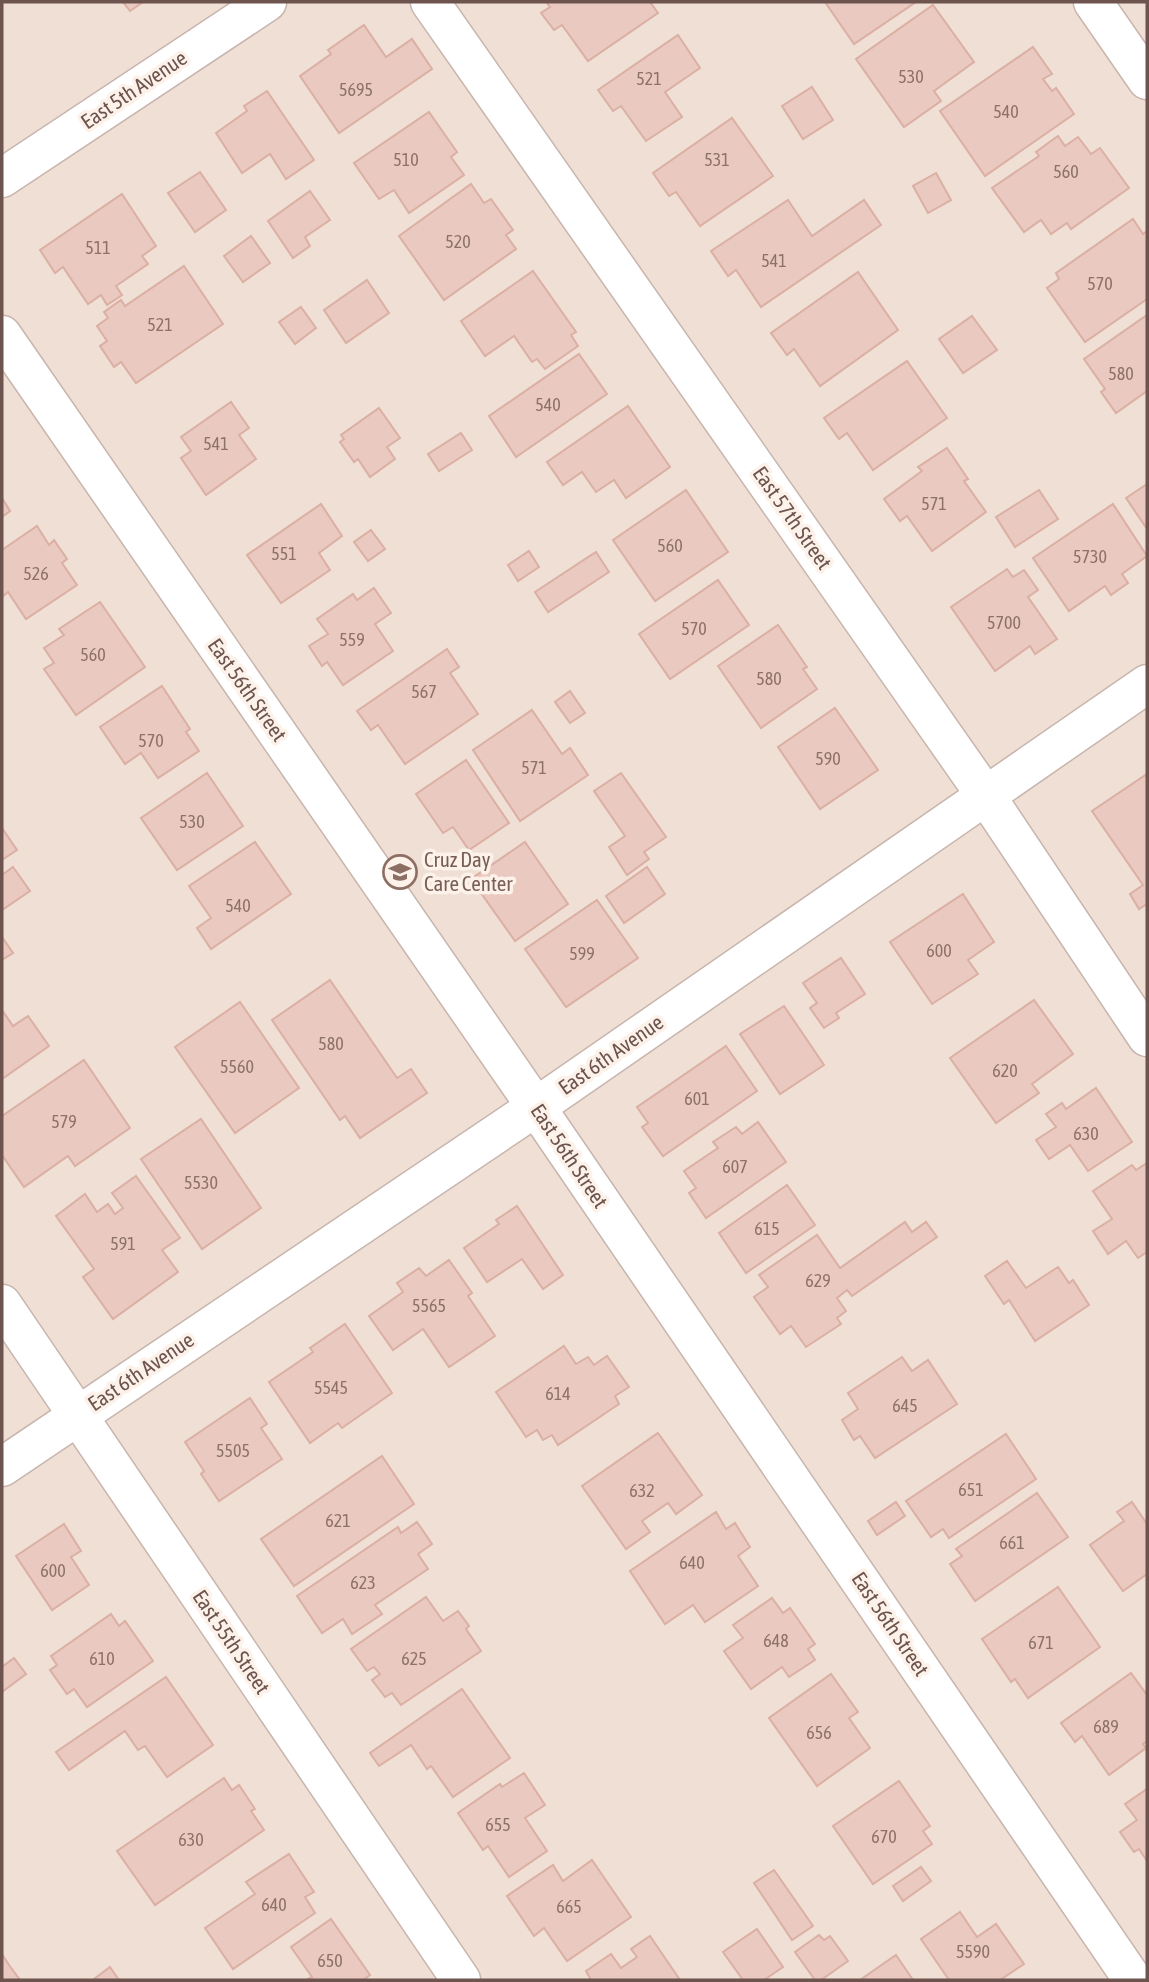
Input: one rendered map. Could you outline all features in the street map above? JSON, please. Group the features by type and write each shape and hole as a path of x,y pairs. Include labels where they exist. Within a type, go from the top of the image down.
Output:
{"street":[{"name":"East 5th Avenue","path":"2,178 267,2"},
{"name":"East 57th Street","path":"430,2 986,796 1147,1037"},
{"path":"1093,2 1147,80"},
{"name":"East 56th Street","path":"2,335 536,1107 1133,1980"},
{"name":"East 6th Avenue","path":"2,1467 536,1107 1147,684"},
{"name":"East 55th Street","path":"2,1304 461,1980"}],"shaded area":[{"path":"2,2 1147,2 1147,1980 2,1980"}],"building":[{"path":"123,2 143,2 130,11"},
{"path":"650,2 658,13 588,61 562,25 554,30 541,13 550,7 547,3"},
{"path":"825,2 916,2 854,44"},
{"path":"933,5 974,62 934,91 941,101 904,127 856,59"},
{"path":"364,25 386,57 412,39 432,69 339,133 300,76 331,54 328,50"},
{"path":"678,35 700,68 665,92 682,117 646,141 621,106 613,111 598,90"},
{"path":"1033,47 1052,74 1043,79 1052,91 1056,88 1074,114 985,176 940,111"},
{"path":"812,87 833,120 803,139 782,106"},
{"path":"267,91 314,160 286,179 270,154 242,173 216,133 247,111 244,106"},
{"path":"429,112 457,152 451,157 464,175 409,213 394,190 379,199 354,163"},
{"path":"732,118 773,176 700,226 676,192 669,196 653,173"},
{"path":"1058,136 1065,146 1078,137 1091,154 1100,148 1129,188 1071,229 1067,223 1051,234 1041,220 1024,232 992,188 1039,156 1036,152"},
{"path":"200,172 226,210 195,232 168,193"},
{"path":"936,173 951,200 928,213 913,186"},
{"path":"471,184 484,203 491,199 513,230 506,235 516,249 444,300 399,236"},
{"path":"310,191 330,220 305,237 310,246 293,258 268,221"},
{"path":"122,194 156,246 142,256 148,264 116,286 122,295 107,305 101,295 88,304 63,267 55,273 40,250"},
{"path":"788,200 812,236 864,200 881,225 761,307 736,270 728,276 711,251"},
{"path":"1133,219 1143,234 1147,231 1147,299 1085,342 1047,288 1059,279 1056,273"},
{"path":"251,236 270,263 243,282 224,256"},
{"path":"184,266 223,324 136,383 121,362 114,367 100,346 107,341 97,326 108,318 104,312 121,300 125,306"},
{"path":"533,271 576,332 571,335 578,346 545,369 537,359 532,362 514,336 485,356 461,321"},
{"path":"858,272 898,330 820,386 794,349 787,355 771,333"},
{"path":"367,280 389,313 346,343 324,310"},
{"path":"301,307 316,328 295,344 279,322"},
{"path":"1147,315 1147,391 1116,413 1101,392 1105,389 1084,359"},
{"path":"972,316 997,350 963,373 939,339"},
{"path":"579,354 607,394 516,457 489,416"},
{"path":"907,361 947,418 873,470 847,433 839,439 824,418"},
{"path":"231,402 249,428 239,435 256,459 206,495 181,458 191,451 181,437"},
{"path":"628,406 670,467 626,498 614,480 596,492 582,472 563,485 547,462"},
{"path":"379,408 400,438 387,447 395,459 370,477 358,459 354,462 340,442 344,439 341,435"},
{"path":"461,433 472,450 439,471 428,454"},
{"path":"947,448 968,479 964,481 986,512 932,551 907,516 900,521 884,499 922,471 918,467"},
{"path":"1147,484 1147,529 1126,498"},
{"path":"686,490 728,552 655,601 613,540"},
{"path":"1039,490 1058,519 1015,547 996,517"},
{"path":"2,498 10,511 2,517"},
{"path":"321,504 342,536 319,553 330,570 281,603 247,555"},
{"path":"1113,504 1147,556 1122,574 1128,583 1111,595 1105,586 1069,611 1033,558"},
{"path":"37,526 49,545 54,540 67,559 62,563 77,585 26,619 8,592 2,597 2,550"},
{"path":"371,530 385,549 368,561 354,542"},
{"path":"529,551 539,567 518,581 508,565"},
{"path":"596,552 609,572 548,612 535,592"},
{"path":"1007,569 1013,577 1024,570 1038,590 1028,597 1057,639 1035,654 1030,646 995,671 951,607"},
{"path":"718,580 749,625 670,679 639,634"},
{"path":"374,588 391,613 375,624 393,651 343,685 327,662 322,666 309,646 328,634 317,619 353,594 357,600"},
{"path":"100,602 145,667 76,715 44,669 54,663 44,648 64,635 59,629"},
{"path":"778,625 807,667 803,669 817,689 761,728 718,666"},
{"path":"447,649 459,667 450,673 478,714 405,764 378,725 371,730 357,711"},
{"path":"162,686 190,729 186,732 199,751 158,778 141,753 125,764 100,727"},
{"path":"570,691 585,713 570,723 555,702"},
{"path":"835,708 878,770 820,809 778,747"},
{"path":"532,710 562,754 570,748 588,775 520,821 473,750"},
{"path":"466,760 509,823 469,850 453,827 443,833 416,794"},
{"path":"207,773 243,826 177,870 141,818"},
{"path":"621,773 666,837 644,852 649,859 627,875 609,847 625,836 594,791"},
{"path":"1147,774 1147,904 1139,909 1130,894 1143,885 1092,811"},
{"path":"2,828 17,850 2,860"},
{"path":"255,842 291,894 211,949 197,928 211,918 189,886"},
{"path":"525,842 568,904 515,941 471,879"},
{"path":"13,867 30,891 2,910 2,875"},
{"path":"647,867 665,894 624,923 606,896"},
{"path":"963,894 994,942 968,960 978,974 932,1004 890,942"},
{"path":"597,900 638,958 566,1007 525,949"},
{"path":"2,937 13,953 2,960"},
{"path":"841,958 865,994 836,1013 839,1018 824,1028 810,1008 817,1003 803,983"},
{"path":"330,980 397,1078 411,1069 427,1093 360,1138 345,1116 340,1120 272,1020"},
{"path":"1034,1000 1073,1054 1032,1084 1039,1093 996,1123 950,1058"},
{"path":"240,1002 299,1088 235,1133 175,1047"},
{"path":"784,1006 824,1065 780,1094 740,1034"},
{"path":"2,1010 13,1026 28,1016 49,1046 2,1079"},
{"path":"726,1046 757,1091 663,1156 642,1127 648,1123 637,1107"},
{"path":"84,1060 130,1128 75,1166 68,1156 24,1187 2,1155 2,1116"},
{"path":"1096,1088 1132,1142 1088,1171 1070,1145 1049,1159 1036,1140 1056,1127 1046,1114 1062,1103 1066,1109"},
{"path":"201,1119 261,1208 202,1249 141,1159"},
{"path":"758,1122 786,1162 706,1218 689,1193 696,1188 684,1171 718,1148 713,1142 736,1127 742,1134"},
{"path":"1147,1163 1147,1252 1138,1258 1126,1241 1108,1254 1093,1231 1112,1219 1093,1191 1132,1165 1136,1170"},
{"path":"136,1176 180,1238 162,1250 178,1272 113,1319 83,1277 94,1269 56,1216 85,1194 97,1212 108,1204 115,1214 123,1208 112,1193"},
{"path":"787,1185 815,1225 746,1273 719,1233"},
{"path":"517,1206 563,1275 543,1289 522,1259 487,1282 464,1248 499,1224 496,1220"},
{"path":"905,1222 912,1232 926,1222 937,1237 852,1296 847,1290 837,1298 846,1311 837,1318 841,1324 806,1347 791,1326 780,1334 754,1297 768,1287 759,1275 817,1235 840,1268"},
{"path":"449,1260 472,1293 468,1296 495,1336 449,1367 423,1329 393,1350 369,1316 403,1292 397,1283 419,1268 426,1276"},
{"path":"1007,1261 1026,1288 1058,1267 1069,1283 1073,1280 1089,1305 1035,1341 1009,1300 1004,1304 985,1276"},
{"path":"345,1324 392,1393 342,1428 338,1423 310,1443 269,1382 313,1352 310,1348"},
{"path":"564,1346 576,1364 588,1357 594,1365 607,1356 629,1387 615,1396 619,1404 558,1445 552,1435 543,1440 537,1430 526,1437 496,1392"},
{"path":"902,1357 912,1371 928,1360 957,1404 875,1458 860,1436 854,1440 842,1420 858,1409 848,1393"},
{"path":"250,1398 267,1424 261,1428 282,1459 219,1501 201,1474 204,1471 185,1442"},
{"path":"658,1433 702,1495 676,1514 668,1503 642,1521 650,1532 626,1549 582,1486"},
{"path":"1006,1434 1036,1479 949,1538 943,1529 931,1537 906,1501"},
{"path":"382,1456 414,1504 294,1586 261,1539"},
{"path":"1037,1493 1068,1537 975,1601 950,1564 962,1556 956,1549"},
{"path":"896,1502 905,1516 877,1535 868,1521"},
{"path":"1132,1502 1147,1524 1147,1574 1123,1591 1090,1545 1124,1521 1117,1512"},
{"path":"716,1512 726,1529 735,1523 750,1547 738,1556 758,1586 705,1622 693,1605 665,1624 630,1571"},
{"path":"417,1522 432,1544 418,1554 428,1569 375,1605 382,1614 352,1634 343,1619 322,1633 297,1596 398,1527 401,1533"},
{"path":"64,1524 81,1551 71,1557 89,1585 52,1610 16,1556"},
{"path":"1058,1587 1100,1647 1028,1698 1015,1679 1011,1682 982,1639"},
{"path":"426,1597 443,1621 458,1611 481,1651 401,1705 392,1693 385,1697 372,1680 380,1674 374,1667 367,1671 351,1649"},
{"path":"772,1598 783,1613 790,1608 815,1644 808,1649 815,1660 789,1677 782,1667 751,1689 724,1651 743,1638 733,1625"},
{"path":"111,1614 119,1626 125,1621 153,1661 87,1707 74,1689 67,1694 50,1670 57,1665 51,1656"},
{"path":"14,1658 26,1674 2,1692 2,1667"},
{"path":"1131,1673 1147,1695 1147,1741 1143,1744 1146,1748 1109,1775 1082,1736 1075,1742 1061,1723"},
{"path":"831,1674 858,1712 849,1718 870,1748 817,1786 769,1718"},
{"path":"166,1677 213,1745 167,1777 145,1746 138,1750 125,1731 69,1770 56,1752"},
{"path":"462,1689 510,1758 453,1797 431,1766 427,1769 411,1745 379,1766 370,1753"},
{"path":"524,1773 545,1805 525,1818 547,1851 509,1877 488,1846 483,1850 458,1813 500,1784 502,1787"},
{"path":"224,1778 232,1790 239,1785 255,1809 251,1811 264,1830 155,1905 117,1851"},
{"path":"899,1781 930,1826 923,1831 932,1844 873,1884 833,1826"},
{"path":"1147,1789 1147,1861 1139,1849 1134,1852 1120,1832 1137,1820 1125,1804"},
{"path":"289,1854 314,1892 305,1897 315,1913 233,1969 205,1928 255,1894 246,1882"},
{"path":"592,1860 631,1917 567,1961 544,1928 534,1936 507,1896 553,1865 563,1881"},
{"path":"921,1867 931,1881 903,1901 893,1886"},
{"path":"774,1870 813,1926 792,1940 754,1883"},
{"path":"960,1912 977,1937 996,1924 1024,1964 1000,1980 949,1980 921,1939"},
{"path":"331,1919 370,1975 363,1980 306,1980 312,1977 291,1947"},
{"path":"757,1929 783,1967 764,1980 743,1980 723,1952"},
{"path":"819,1935 824,1940 830,1936 848,1961 821,1980 815,1980 795,1952"},
{"path":"650,1936 680,1980 591,1980 586,1971 611,1954 621,1968 637,1957 631,1949"},
{"path":"2,1954 9,1965 20,1980 2,1980"},
{"path":"896,1955 913,1980 860,1980"},
{"path":"110,1967 119,1980 94,1980 94,1979"}],"place":[{"name":"Cruz Day Care Center","path":"400,872"}]}
